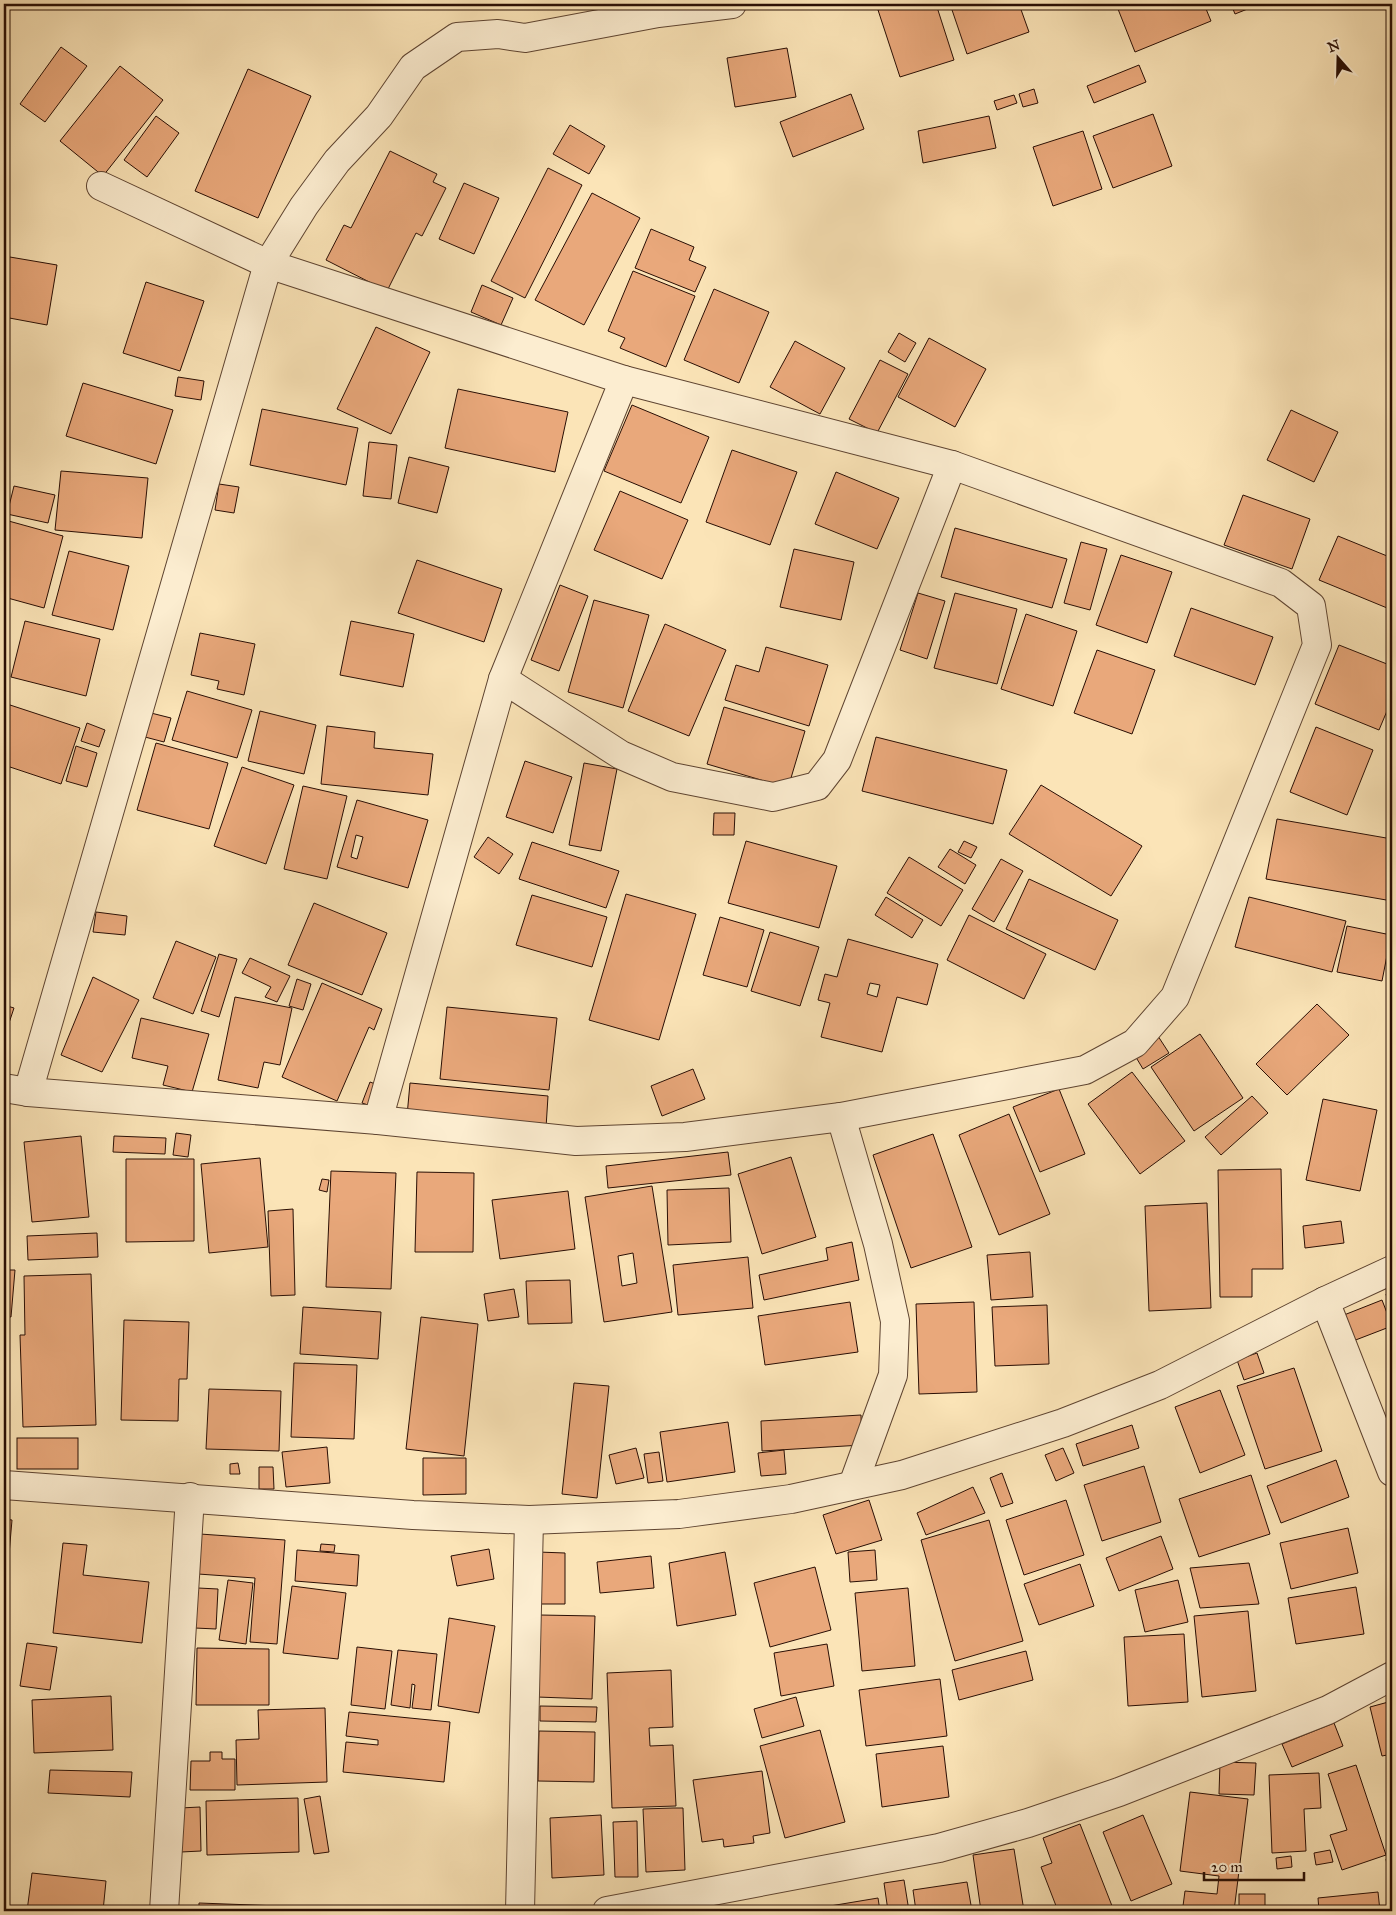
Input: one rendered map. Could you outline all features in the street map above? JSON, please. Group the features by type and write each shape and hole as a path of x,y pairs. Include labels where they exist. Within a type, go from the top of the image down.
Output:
{"street":[{"path":"101,186 268,264 624,380 952,465 1281,583 1311,606 1317,644 1175,997 1135,1043 1085,1070 841,1117 685,1137 576,1141 378,1120 16,1090 268,264 309,199 337,161 380,116 413,67 457,37 498,34 525,38 658,14 732,4"},
{"path":"378,1120 503,679 624,380"},
{"path":"503,679 621,755 672,777 773,796 817,786 837,760 952,465"},
{"path":"841,1117 878,1244 895,1321 893,1375 853,1485"},
{"path":"4,1485 413,1514 529,1520 679,1514 791,1499 902,1475 1063,1424 1160,1385 1325,1301 1392,1270"},
{"path":"1325,1301 1392,1472"},
{"path":"164,1911 190,1497"},
{"path":"520,1911 529,1520"},
{"path":"607,1911 940,1848 1028,1823 1119,1792 1328,1710 1392,1676"}],"building":[{"path":"897,4 936,4 954,60 900,77 878,10"},
{"path":"950,4 1019,4 1029,32 967,54"},
{"path":"1116,4 1204,4 1211,21 1135,52"},
{"path":"1231,4 1260,4 1235,14"},
{"path":"61,47 87,66 45,122 20,104"},
{"path":"787,48 796,97 735,107 727,58"},
{"path":"1139,65 1146,82 1094,103 1087,86"},
{"path":"120,66 163,100 103,176 60,141"},
{"path":"248,69 311,96 258,218 195,191"},
{"path":"1034,89 1038,103 1023,107 1019,94"},
{"path":"851,94 864,129 793,157 780,122"},
{"path":"1014,95 1017,103 997,110 994,101"},
{"path":"1153,114 1172,166 1113,188 1093,136"},
{"path":"156,116 179,133 147,177 124,160"},
{"path":"989,116 996,148 923,163 918,131"},
{"path":"570,125 605,146 589,174 553,154"},
{"path":"1083,131 1102,189 1053,206 1033,147"},
{"path":"390,151 437,174 433,182 446,188 422,236 416,233 387,291 326,260 344,225 351,228"},
{"path":"548,168 582,185 525,298 491,281"},
{"path":"464,183 499,198 474,254 439,239"},
{"path":"592,193 640,218 584,325 535,300"},
{"path":"651,229 694,247 689,260 706,267 695,292 635,268"},
{"path":"4,256 57,265 47,325 4,317"},
{"path":"633,271 695,296 666,367 620,348 625,338 608,331"},
{"path":"146,282 204,301 180,371 123,353"},
{"path":"482,285 513,298 501,325 471,312"},
{"path":"714,289 769,312 739,383 684,360"},
{"path":"376,327 430,352 391,434 337,409"},
{"path":"899,333 916,343 905,362 888,352"},
{"path":"929,338 986,369 955,427 898,397"},
{"path":"795,341 845,368 820,414 770,387"},
{"path":"880,360 908,374 877,433 849,419"},
{"path":"178,377 204,381 201,400 175,396"},
{"path":"83,383 173,410 156,464 66,436"},
{"path":"458,389 568,412 555,472 445,448"},
{"path":"632,405 709,437 681,503 604,471"},
{"path":"262,409 358,428 346,485 250,465"},
{"path":"1291,410 1338,432 1314,482 1267,460"},
{"path":"369,442 397,445 391,499 363,496"},
{"path":"732,450 797,472 770,545 706,522"},
{"path":"409,457 449,467 437,513 398,503"},
{"path":"61,471 148,478 142,538 55,530"},
{"path":"836,472 899,498 877,549 815,524"},
{"path":"219,484 239,487 234,513 215,510"},
{"path":"14,486 55,495 48,523 7,514"},
{"path":"620,491 688,520 662,579 594,550"},
{"path":"1243,495 1310,519 1292,569 1224,545"},
{"path":"5,520 63,536 44,608 4,597"},
{"path":"955,528 1067,559 1052,608 941,577"},
{"path":"1338,536 1392,558 1392,610 1319,580"},
{"path":"1081,542 1107,549 1090,610 1064,603"},
{"path":"794,549 854,562 841,620 780,607"},
{"path":"69,551 129,566 113,630 52,615"},
{"path":"1121,555 1172,572 1147,643 1096,625"},
{"path":"417,560 502,589 484,642 398,613"},
{"path":"560,585 588,596 559,671 531,660"},
{"path":"918,593 945,601 927,659 900,650"},
{"path":"955,593 1017,609 997,684 934,668"},
{"path":"594,600 649,615 623,708 568,692"},
{"path":"1191,608 1273,637 1255,685 1174,656"},
{"path":"1026,614 1077,631 1053,706 1001,689"},
{"path":"25,621 100,639 86,696 11,677"},
{"path":"351,621 414,634 403,687 340,675"},
{"path":"665,624 726,650 689,736 628,711"},
{"path":"200,633 255,644 244,695 217,689 219,681 191,675"},
{"path":"1339,645 1392,666 1392,699 1379,730 1315,704"},
{"path":"766,647 828,665 809,726 725,700 736,665 759,672"},
{"path":"1097,650 1155,670 1132,734 1074,713"},
{"path":"4,673 8,674 4,686"},
{"path":"187,691 252,710 237,758 172,740"},
{"path":"4,703 80,728 61,784 4,765"},
{"path":"724,707 805,731 788,788 707,764"},
{"path":"260,711 316,725 304,774 248,761"},
{"path":"151,713 171,718 164,742 145,737"},
{"path":"87,723 105,730 99,747 81,741"},
{"path":"327,726 375,732 374,748 433,754 428,795 321,784"},
{"path":"1316,727 1373,750 1347,815 1290,792"},
{"path":"876,737 1007,770 993,824 862,791"},
{"path":"156,743 228,763 209,829 137,810"},
{"path":"76,746 97,753 87,787 66,781"},
{"path":"525,761 572,777 553,833 506,817"},
{"path":"584,763 617,769 601,851 569,845"},
{"path":"242,767 294,785 266,864 214,846"},
{"path":"1041,785 1142,846 1111,896 1009,834"},
{"path":"303,786 347,796 327,879 284,869"},
{"path":"357,800 428,820 408,888 337,867","holes":["356,835 363,837 357,859 351,857"]},
{"path":"714,813 735,813 734,835 713,835"},
{"path":"1277,819 1392,839 1392,901 1266,879"},
{"path":"488,837 513,854 499,874 474,857"},
{"path":"746,841 837,866 819,928 728,903"},
{"path":"964,841 977,847 971,858 958,852"},
{"path":"532,842 619,871 606,908 519,879"},
{"path":"950,849 976,865 965,884 938,867"},
{"path":"909,857 963,890 941,926 887,893"},
{"path":"1001,859 1023,871 994,922 972,909"},
{"path":"1029,879 1118,920 1095,970 1006,929"},
{"path":"626,894 696,914 659,1040 589,1020"},
{"path":"532,895 607,917 592,967 516,945"},
{"path":"886,897 923,920 912,938 875,915"},
{"path":"1249,897 1346,921 1332,972 1235,947"},
{"path":"314,903 387,933 362,995 288,965"},
{"path":"96,912 127,916 125,935 93,932"},
{"path":"969,915 1046,954 1024,999 947,960"},
{"path":"720,917 764,930 747,987 703,975"},
{"path":"1347,926 1391,935 1382,981 1337,972"},
{"path":"770,932 819,947 800,1006 751,991"},
{"path":"848,939 938,964 927,1005 897,997 882,1052 821,1037 830,1003 818,1000 825,974 837,977","holes":["870,983 880,985 877,997 867,994"]},
{"path":"176,941 216,957 193,1014 153,998"},
{"path":"219,954 237,959 219,1017 201,1011"},
{"path":"250,958 290,976 277,1002 265,997 271,987 242,973"},
{"path":"93,977 139,1000 102,1072 61,1055"},
{"path":"297,979 311,984 303,1010 289,1006"},
{"path":"322,983 382,1009 374,1030 369,1027 337,1101 282,1077"},
{"path":"235,997 292,1008 280,1065 264,1062 258,1088 218,1080"},
{"path":"1317,1004 1349,1035 1287,1095 1256,1064"},
{"path":"4,1005 14,1008 4,1038"},
{"path":"447,1007 557,1018 549,1090 440,1079"},
{"path":"141,1018 209,1034 192,1092 163,1085 168,1066 132,1058"},
{"path":"1156,1033 1169,1053 1143,1069 1131,1049"},
{"path":"1200,1034 1243,1098 1194,1131 1151,1067"},
{"path":"693,1069 705,1099 662,1116 651,1086"},
{"path":"1132,1072 1185,1141 1140,1174 1088,1104"},
{"path":"370,1082 378,1085 371,1106 362,1103"},
{"path":"410,1083 548,1096 546,1128 407,1116"},
{"path":"1059,1089 1085,1154 1040,1172 1013,1107"},
{"path":"1252,1096 1268,1113 1221,1155 1205,1137"},
{"path":"1323,1099 1377,1110 1360,1191 1306,1180"},
{"path":"1009,1114 1050,1214 999,1235 959,1135"},
{"path":"176,1133 191,1135 188,1157 173,1155"},
{"path":"933,1134 972,1247 911,1268 873,1155"},
{"path":"81,1136 89,1217 32,1222 24,1142"},
{"path":"114,1136 166,1138 165,1154 113,1152"},
{"path":"728,1152 731,1175 608,1188 606,1166"},
{"path":"791,1157 816,1237 762,1254 738,1174"},
{"path":"260,1158 268,1247 209,1253 201,1164"},
{"path":"126,1159 194,1159 194,1241 126,1242"},
{"path":"1281,1169 1283,1269 1252,1269 1252,1297 1220,1297 1218,1170"},
{"path":"331,1171 396,1173 391,1289 326,1287"},
{"path":"417,1172 474,1173 473,1252 415,1252"},
{"path":"322,1179 329,1180 327,1192 319,1190"},
{"path":"652,1186 672,1312 604,1322 585,1197","holes":["633,1253 637,1283 622,1286 618,1256"]},
{"path":"729,1188 731,1242 668,1245 667,1190"},
{"path":"568,1191 575,1249 500,1259 492,1200"},
{"path":"1207,1203 1211,1308 1149,1311 1145,1206"},
{"path":"293,1209 295,1295 271,1296 268,1211"},
{"path":"1341,1221 1344,1243 1305,1248 1303,1226"},
{"path":"97,1233 98,1257 28,1260 27,1236"},
{"path":"852,1242 859,1280 764,1300 759,1275 828,1260 826,1248"},
{"path":"1030,1252 1033,1297 991,1300 987,1255"},
{"path":"748,1257 753,1308 678,1315 673,1265"},
{"path":"4,1270 15,1270 11,1317 4,1316"},
{"path":"91,1274 96,1425 23,1427 20,1335 25,1335 24,1276"},
{"path":"570,1280 572,1323 528,1324 526,1281"},
{"path":"514,1289 519,1317 488,1321 484,1294"},
{"path":"1392,1292 1392,1317 1386,1294"},
{"path":"1382,1300 1392,1326 1353,1341 1344,1315"},
{"path":"850,1302 858,1352 765,1365 758,1316"},
{"path":"974,1302 977,1392 919,1394 916,1304"},
{"path":"1047,1305 1049,1364 995,1366 992,1307"},
{"path":"303,1307 381,1312 378,1359 300,1354"},
{"path":"421,1317 478,1324 464,1456 406,1449"},
{"path":"124,1320 189,1322 187,1379 179,1379 178,1421 121,1420"},
{"path":"1257,1353 1264,1373 1244,1380 1237,1360"},
{"path":"294,1363 357,1365 354,1439 291,1437"},
{"path":"1294,1368 1322,1451 1265,1469 1237,1386"},
{"path":"574,1383 609,1386 597,1498 562,1494"},
{"path":"209,1389 281,1391 279,1451 206,1449"},
{"path":"1220,1390 1245,1455 1200,1473 1175,1407"},
{"path":"861,1415 862,1445 762,1451 761,1421"},
{"path":"728,1422 735,1472 667,1482 660,1432"},
{"path":"1132,1425 1139,1448 1083,1466 1076,1444"},
{"path":"17,1438 78,1438 78,1469 17,1469"},
{"path":"327,1447 330,1483 286,1487 282,1452"},
{"path":"636,1448 644,1478 616,1484 609,1455"},
{"path":"1063,1448 1074,1473 1056,1481 1045,1455"},
{"path":"784,1450 786,1474 761,1476 758,1453"},
{"path":"659,1452 663,1481 648,1483 644,1454"},
{"path":"423,1458 466,1458 466,1494 423,1495"},
{"path":"1336,1460 1349,1497 1281,1523 1267,1486"},
{"path":"238,1463 240,1474 230,1474 230,1464"},
{"path":"1144,1466 1161,1522 1102,1541 1084,1485"},
{"path":"259,1467 273,1467 274,1489 259,1489"},
{"path":"1002,1473 1013,1503 1001,1507 990,1478"},
{"path":"1251,1475 1270,1534 1199,1557 1179,1499"},
{"path":"973,1487 985,1513 926,1535 917,1513"},
{"path":"869,1500 882,1540 836,1554 823,1515"},
{"path":"1066,1500 1084,1555 1024,1575 1006,1520"},
{"path":"4,1519 12,1520 8,1566 4,1566"},
{"path":"989,1520 1023,1641 955,1661 921,1540"},
{"path":"1348,1528 1358,1573 1291,1589 1280,1543"},
{"path":"200,1534 285,1540 277,1644 250,1642 255,1578 198,1574"},
{"path":"1161,1536 1173,1569 1119,1591 1106,1558"},
{"path":"63,1543 87,1545 83,1575 149,1582 142,1643 53,1633"},
{"path":"321,1544 335,1545 334,1552 320,1551"},
{"path":"489,1549 494,1579 457,1586 451,1556"},
{"path":"297,1550 359,1555 357,1586 295,1581"},
{"path":"875,1550 877,1580 850,1582 848,1552"},
{"path":"538,1552 565,1553 565,1604 538,1604"},
{"path":"725,1552 736,1615 677,1626 669,1563"},
{"path":"651,1556 654,1588 600,1593 597,1562"},
{"path":"1249,1563 1259,1604 1200,1608 1190,1568"},
{"path":"1080,1564 1094,1606 1039,1625 1024,1584"},
{"path":"815,1567 831,1630 770,1647 754,1583"},
{"path":"228,1580 253,1583 246,1644 219,1640"},
{"path":"1178,1580 1188,1622 1145,1632 1135,1590"},
{"path":"292,1586 346,1593 338,1659 283,1653"},
{"path":"1356,1587 1364,1634 1296,1644 1288,1598"},
{"path":"198,1588 218,1589 216,1629 195,1628"},
{"path":"908,1588 915,1666 862,1671 855,1593"},
{"path":"1248,1611 1256,1691 1202,1697 1194,1616"},
{"path":"540,1615 595,1616 592,1699 537,1697"},
{"path":"449,1618 495,1626 479,1713 438,1706"},
{"path":"1184,1634 1188,1702 1128,1706 1124,1637"},
{"path":"27,1643 57,1647 50,1690 20,1686"},
{"path":"827,1644 834,1686 781,1696 774,1653"},
{"path":"357,1647 392,1651 385,1709 351,1705"},
{"path":"197,1648 269,1649 269,1705 196,1705"},
{"path":"398,1650 437,1654 431,1710 412,1708 415,1685 412,1684 410,1708 391,1705"},
{"path":"1026,1651 1033,1680 959,1700 952,1670"},
{"path":"671,1670 673,1727 649,1728 650,1746 673,1745 676,1806 612,1808 607,1673"},
{"path":"940,1679 947,1736 866,1746 859,1690"},
{"path":"111,1696 113,1750 34,1753 32,1700"},
{"path":"796,1697 804,1726 762,1738 754,1709"},
{"path":"1392,1701 1392,1754 1382,1756 1370,1707"},
{"path":"540,1706 597,1707 596,1722 540,1721"},
{"path":"325,1708 327,1782 237,1785 236,1740 259,1739 258,1710"},
{"path":"349,1712 450,1722 444,1782 343,1772 346,1742 378,1745 378,1740 346,1736"},
{"path":"1334,1723 1343,1746 1292,1767 1282,1744"},
{"path":"820,1730 845,1822 785,1838 760,1746"},
{"path":"539,1731 595,1732 594,1782 538,1781"},
{"path":"943,1746 949,1797 882,1807 876,1754"},
{"path":"210,1752 222,1752 222,1759 235,1759 235,1790 190,1790 191,1761 210,1761"},
{"path":"1220,1762 1256,1763 1254,1795 1219,1794"},
{"path":"1356,1765 1386,1855 1342,1870 1330,1835 1347,1830 1328,1774"},
{"path":"50,1770 132,1772 130,1797 48,1793"},
{"path":"762,1771 770,1833 753,1836 754,1843 724,1847 723,1839 702,1842 693,1780"},
{"path":"1319,1773 1321,1808 1304,1809 1306,1851 1272,1853 1269,1775"},
{"path":"1190,1792 1248,1799 1234,1911 1183,1906 1185,1891 1217,1894 1219,1876 1180,1871"},
{"path":"320,1796 329,1852 314,1854 304,1799"},
{"path":"298,1798 299,1852 207,1855 206,1801"},
{"path":"200,1807 201,1851 181,1852 180,1808"},
{"path":"683,1808 685,1870 646,1872 643,1809"},
{"path":"601,1815 604,1875 552,1878 550,1818"},
{"path":"1143,1815 1172,1884 1131,1901 1103,1832"},
{"path":"637,1821 638,1877 615,1877 613,1822"},
{"path":"1080,1824 1114,1911 1058,1911 1041,1867 1052,1863 1043,1838"},
{"path":"1014,1849 1024,1911 981,1911 973,1855"},
{"path":"1330,1850 1333,1862 1316,1865 1314,1853"},
{"path":"1291,1856 1292,1867 1277,1869 1276,1858"},
{"path":"1392,1858 1392,1893 1386,1859"},
{"path":"32,1873 106,1881 103,1911 27,1911"},
{"path":"904,1880 909,1911 888,1911 884,1883"},
{"path":"967,1882 972,1911 916,1911 913,1890"},
{"path":"1378,1892 1380,1911 1319,1911 1318,1898"},
{"path":"1239,1894 1265,1894 1265,1911 1239,1911"},
{"path":"878,1898 880,1911 824,1911 824,1907"},
{"path":"199,1903 306,1907 306,1911 199,1911"}]}
